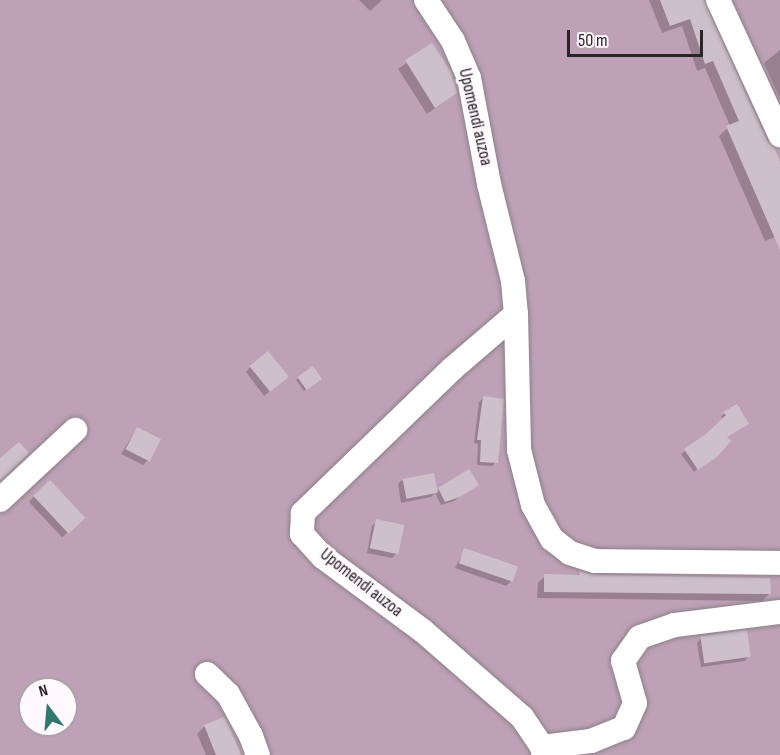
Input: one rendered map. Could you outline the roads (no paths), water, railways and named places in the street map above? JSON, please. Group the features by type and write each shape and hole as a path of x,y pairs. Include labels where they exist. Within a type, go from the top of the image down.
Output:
{"lane":[{"name":"Upomendi auzoa","path":"426,0 453,41 469,78 489,184 513,281 516,314 519,450 533,505 552,539 570,553 595,561 780,563"},
{"path":"718,0 780,135"},
{"name":"Upomendi auzoa","path":"516,314 453,368 303,513 302,534 323,557 423,631 522,717 543,751 591,741 624,728 635,704 623,661 640,637 675,625 780,612"},
{"path":"0,500 75,430"},
{"path":"207,674 228,694 251,736 258,755"}]}
